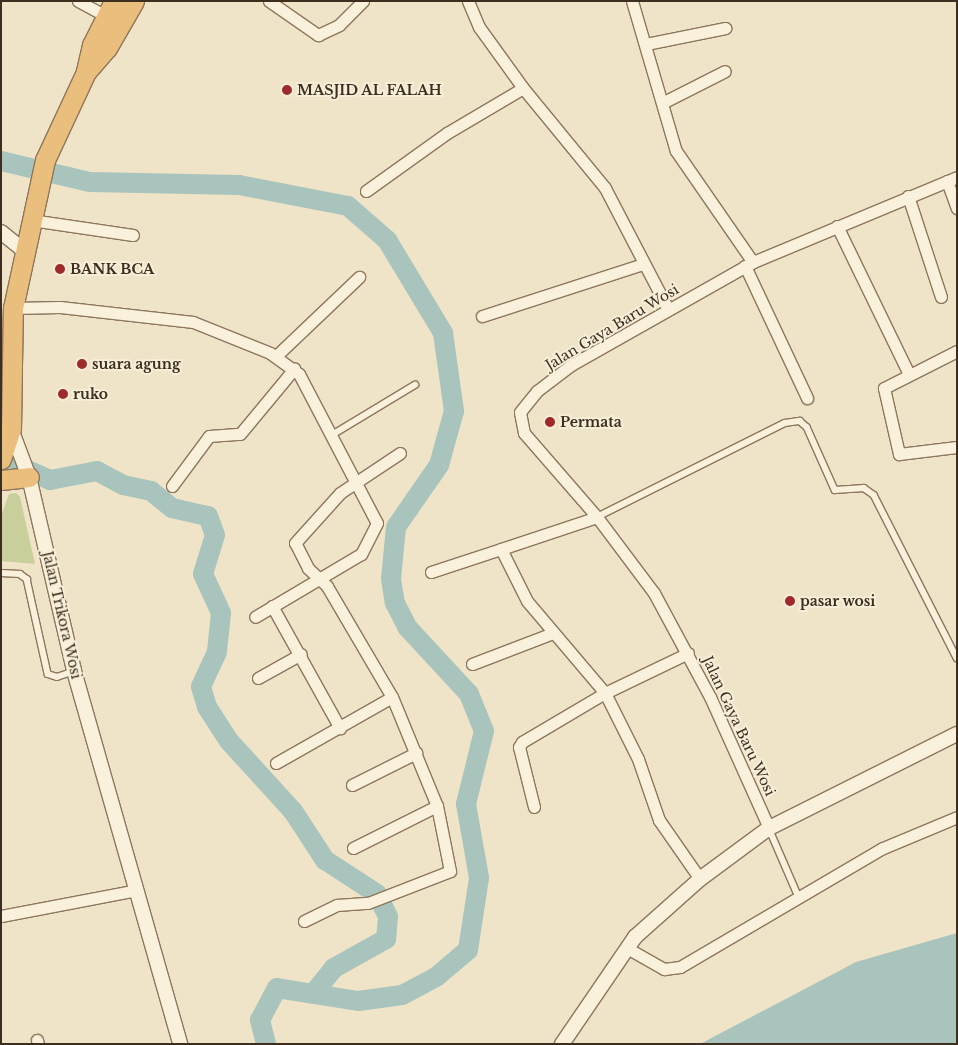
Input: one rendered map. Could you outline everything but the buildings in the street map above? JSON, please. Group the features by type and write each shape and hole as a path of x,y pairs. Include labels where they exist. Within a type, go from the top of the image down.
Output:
{"highway":[{"path":"86,72 107,48 134,1"},
{"path":"86,72 92,45 110,8"},
{"name":"Jalan Trikora Wosi","path":"10,428 13,308 23,250 45,160 86,72"},
{"path":"1,459 10,428"},
{"path":"1,480 29,477"}],"street":[{"path":"78,1 110,8"},
{"path":"269,1 292,13 309,32 322,35 340,25 363,1"},
{"path":"468,1 479,27 523,88 605,188 668,309"},
{"path":"632,1 664,102 676,151 749,264 807,398"},
{"path":"646,44 725,28"},
{"path":"664,102 725,70"},
{"path":"366,192 447,133 523,88"},
{"path":"952,179 957,208"},
{"name":"Jalan Gaya Baru Wosi","path":"769,828 688,653 648,584 597,517 524,434 520,412 538,391 571,366 749,264 952,179"},
{"path":"908,196 940,297"},
{"path":"31,220 133,235"},
{"path":"837,226 909,374"},
{"path":"1,232 23,250"},
{"path":"482,316 643,264"},
{"path":"276,356 359,277"},
{"path":"13,308 60,307 193,322 276,356 294,369 357,480 377,523 364,552 317,578 255,617"},
{"path":"957,351 884,386 899,454 957,447"},
{"path":"172,486 209,436 240,434 294,369"},
{"name":"Jalan Trikora Wosi","path":"10,428 29,477 74,672 180,1044"},
{"path":"304,921 337,905 368,903 450,871 437,806 392,697 328,586 317,578 295,543 357,480 400,452"},
{"path":"431,572 597,517"},
{"path":"502,549 527,601 605,693 634,751 659,820 700,879"},
{"path":"272,606 301,654 340,728"},
{"path":"472,664 553,633"},
{"path":"534,808 520,745 605,693 688,653"},
{"path":"258,678 301,654"},
{"path":"276,763 392,697"},
{"path":"562,1044 626,948 700,879 769,828 957,734"},
{"path":"352,785 416,753"},
{"path":"353,848 437,806"},
{"path":"626,948 664,969 674,970 798,895 883,848 957,816"},
{"path":"1,916 137,890"}],"lane":[{"path":"332,435 415,385"},
{"path":"597,517 785,423 800,420 807,427 835,490 864,488 874,495 957,658"},
{"path":"1,573 20,574 27,579 48,674 57,677 74,672"},
{"path":"769,828 798,895"}],"green space":[{"path":"16,493 20,497 35,564 1,561 1,516 9,494"}],"water":[{"path":"957,933 957,1044 700,1044 856,962"}],"waterway":[{"path":"1,161 90,182 239,185 348,206 387,240 443,333 454,411 439,465 396,527 391,579 395,603 407,627 469,694 484,731 466,804 479,878 468,950 436,977 402,995 358,1001 277,988 260,1020 266,1044"},
{"path":"1,458 50,480 97,471 123,485 151,491 172,508 208,516 215,535 203,574 221,613 217,652 201,687 207,707 229,741 293,811 325,860 377,894 388,917 386,939 334,968 313,994"}],"place":[{"name":"MASJID AL FALAH","path":"287,90"},
{"name":"BANK BCA","path":"60,269"},
{"name":"suara agung","path":"82,364"},
{"name":"ruko","path":"63,394"},
{"name":"Permata","path":"550,422"},
{"name":"pasar wosi","path":"790,601"}]}
